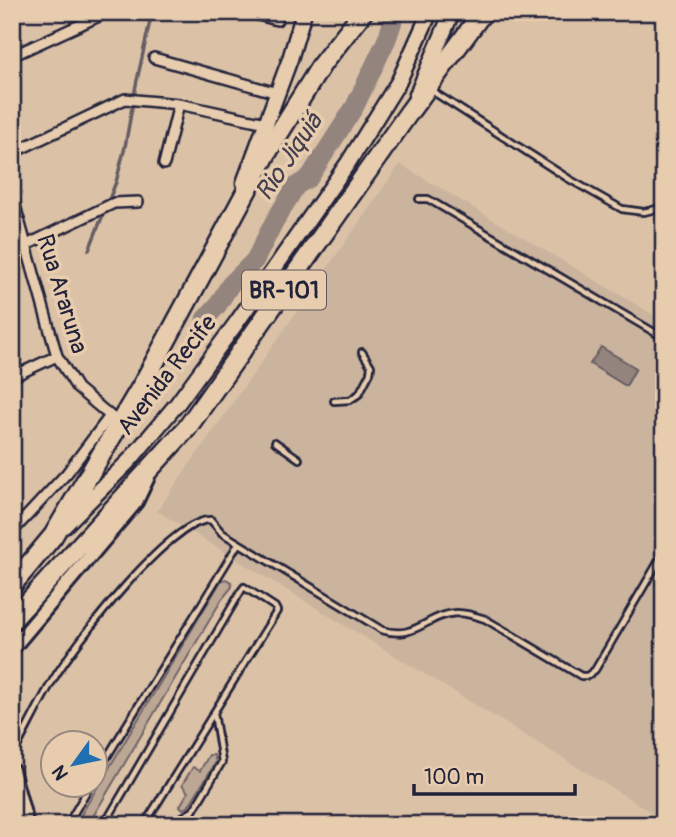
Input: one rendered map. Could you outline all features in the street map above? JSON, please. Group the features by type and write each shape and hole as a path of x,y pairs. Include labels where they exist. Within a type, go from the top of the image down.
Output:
{"highway":[{"name":"BR-101","path":"12,585 53,536 115,420 232,215 322,64 363,12"},
{"name":"BR-101","path":"12,620 187,428 483,12"}],"main road":[{"path":"232,215 304,12"},
{"name":"Avenida Recife","path":"53,536 130,460 177,404 237,322 356,152 399,81 430,12"},
{"path":"410,111 452,12"},
{"path":"12,649 136,502 153,466"},
{"path":"12,770 27,825"}],"street":[{"path":"12,56 108,12"},
{"path":"247,12 277,20"},
{"path":"154,58 277,93"},
{"path":"12,153 125,99 179,104 266,123"},
{"path":"164,164 179,104"},
{"name":"Rua Araruna","path":"12,195 57,356 77,388 115,420"},
{"path":"12,252 114,203 138,202"},
{"path":"12,377 57,356"},
{"path":"12,532 115,420"}],"lane":[{"path":"428,88 569,179 622,209 644,212 664,207"},
{"path":"419,199 428,200 664,338"},
{"path":"334,401 353,399 359,394 371,366 362,352"},
{"path":"275,442 299,459"},
{"path":"12,756 53,679 106,607 172,538 193,523 208,519 214,522 222,533 382,630 395,634 405,633 445,615 471,614 587,677 596,670 664,552"},
{"path":"108,755 238,543"},
{"path":"104,825 244,587 277,611 144,825"},
{"path":"168,825 193,811 222,762 214,713"},
{"path":"70,825 70,820 83,798"}],"shaded area":[{"path":"400,164 664,321 664,820 157,511"},
{"path":"601,347 636,368 626,386 590,364"},
{"path":"226,579 231,582 232,587 222,599 108,791 108,770 221,581"},
{"path":"209,755 214,755 216,762 188,807 183,809 180,806 188,792 182,785 193,767 200,771"},
{"path":"91,798 104,798 88,825 79,818"}],"waterway":[{"path":"89,250 116,182 152,12"},
{"name":"Rio Jiquiá","path":"205,319 230,285 255,260 296,186 309,178 355,106 387,39 396,12"}]}
